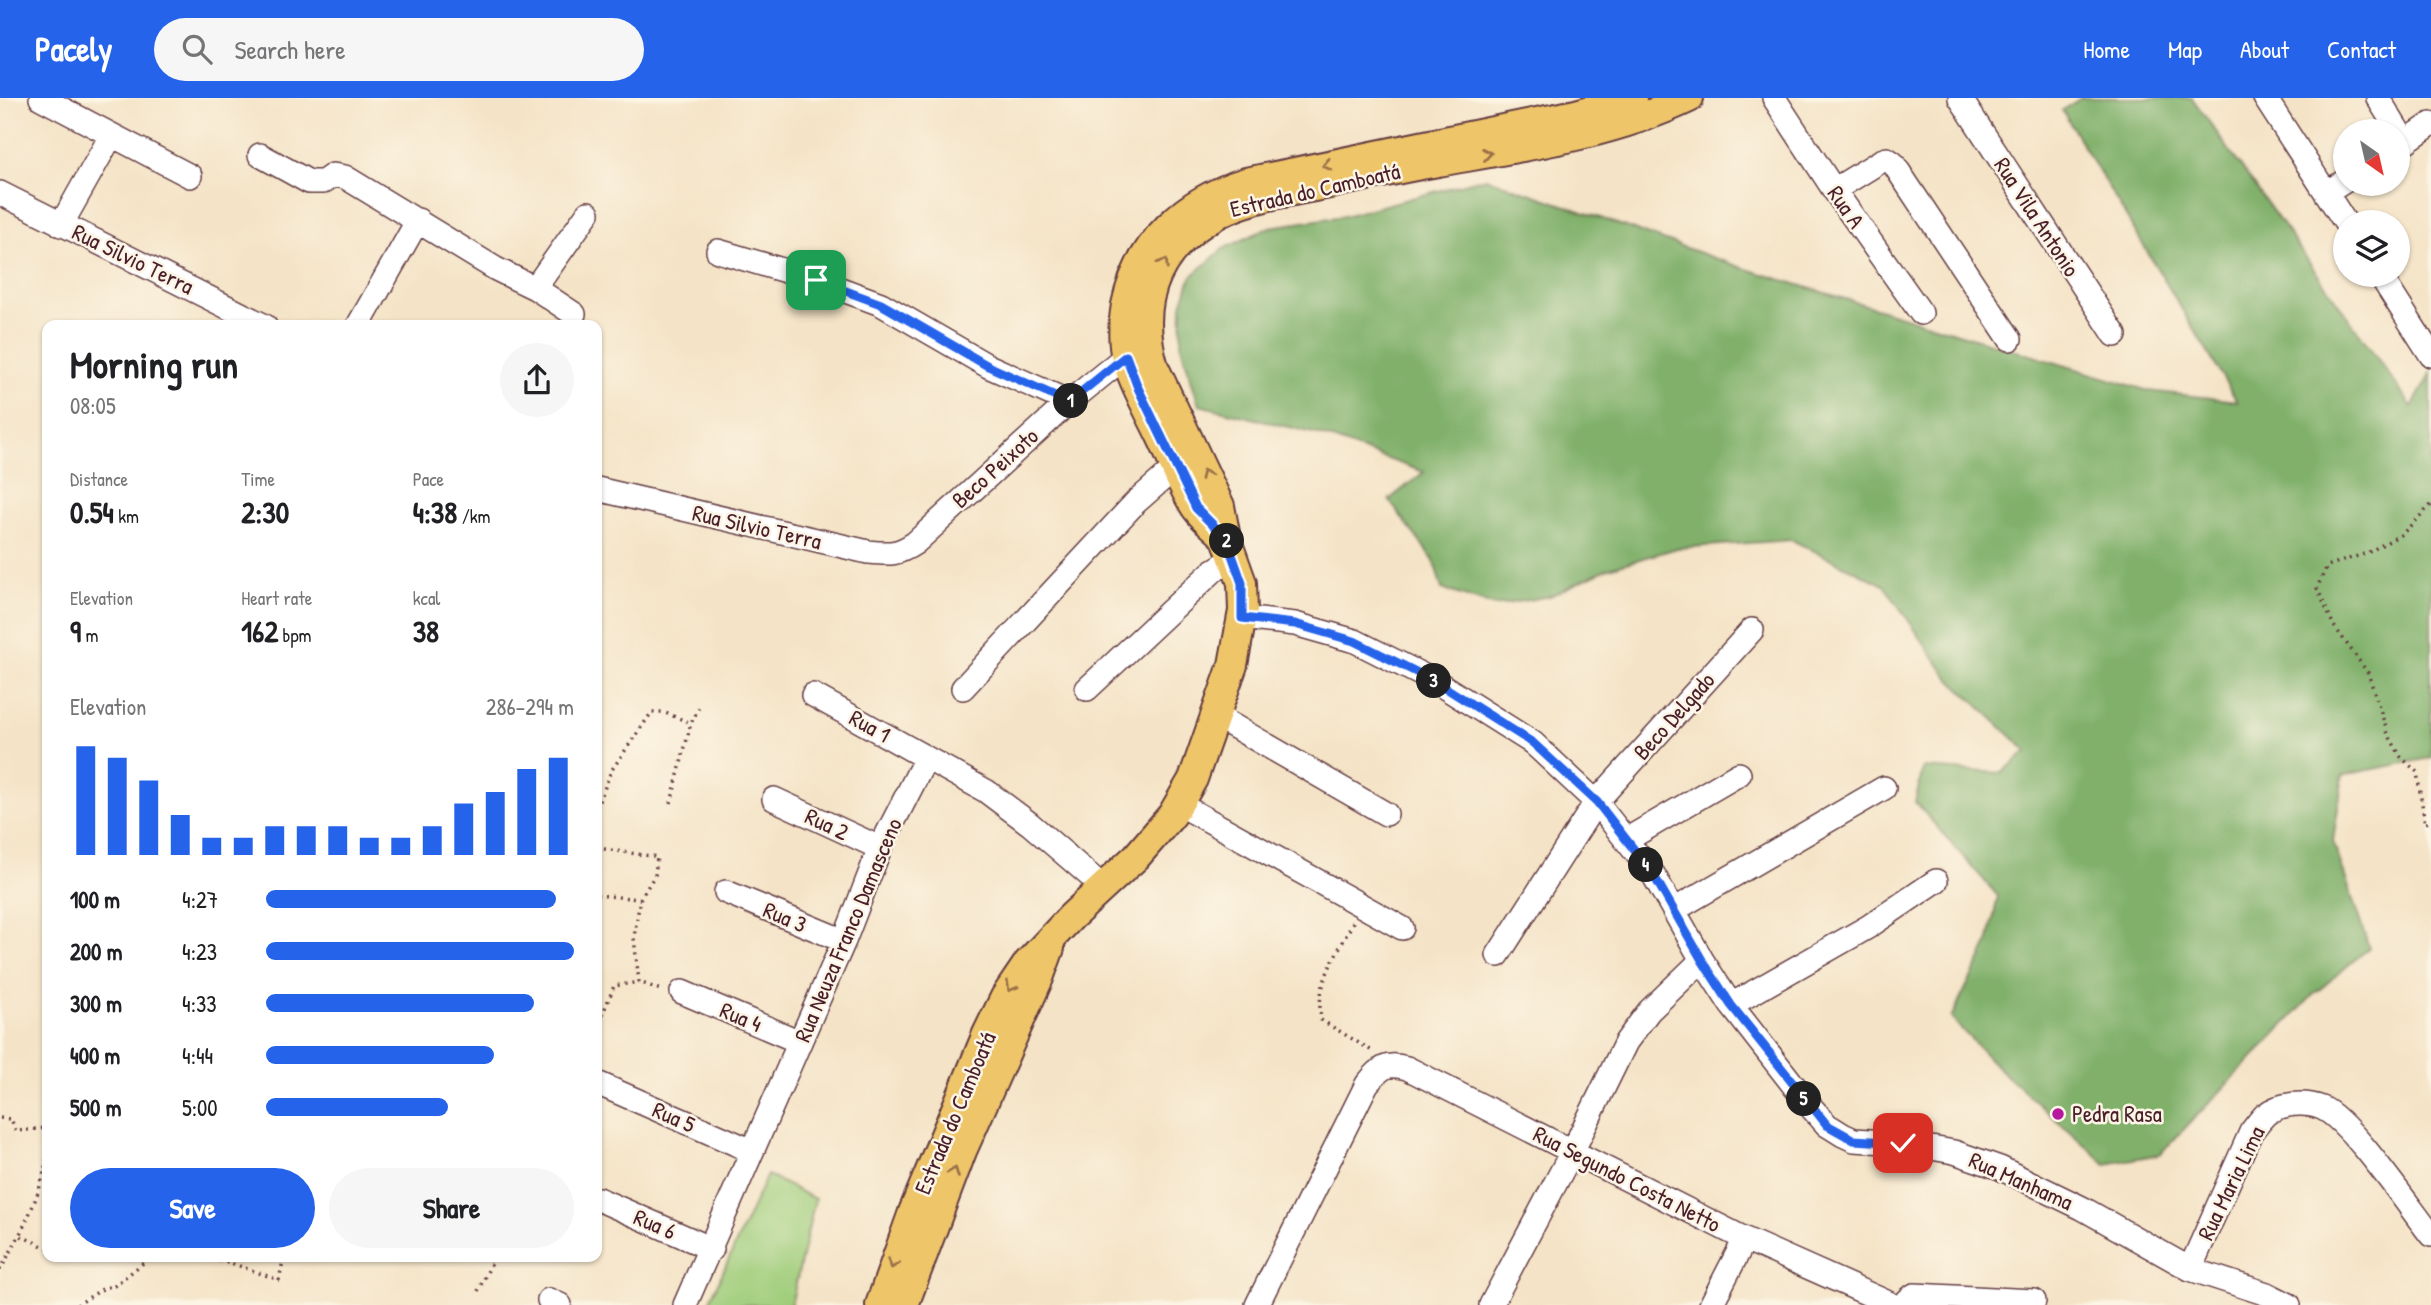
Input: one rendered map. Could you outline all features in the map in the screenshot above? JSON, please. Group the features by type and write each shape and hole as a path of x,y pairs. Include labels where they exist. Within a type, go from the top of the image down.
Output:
{"main road":[{"name":"Estrada do Camboatá","path":"1230,548 1196,508 1128,357 1147,311 1157,274 1175,247 1208,219 1226,209 1633,98"},
{"name":"Estrada do Camboatá","path":"1435,152 1495,153 1582,134 1649,114 1689,98"},
{"name":"Estrada do Camboatá","path":"880,1305 962,1151 1039,978 1055,935 1151,841 1179,804 1193,779 1233,665 1242,618 1242,583 1220,506 1159,377 1128,357"},
{"name":"Estrada do Camboatá","path":"904,1305 923,1221"}],"street":[{"path":"41,98 190,176"},
{"name":"Rua A","path":"1774,98 1833,190 1921,313"},
{"name":"Rua Vila Antonio","path":"1960,98 2115,335"},
{"path":"2265,98 2333,183"},
{"path":"2378,98 2388,119"},
{"path":"2410,138 2431,124"},
{"path":"61,225 111,136"},
{"path":"260,155 309,182 323,182 333,175 345,177 496,269 535,288 574,314"},
{"path":"1833,190 1881,161 1887,159 1893,163 2010,339"},
{"name":"Rua Silvio Terra","path":"0,193 254,320"},
{"path":"535,288 588,213"},
{"path":"361,320 418,220"},
{"path":"718,251 816,280 881,304 988,366 1069,402"},
{"path":"2387,287 2431,355"},
{"name":"Beco Peixoto","path":"915,543 1069,402 1128,357"},
{"path":"963,688 1135,503 1176,467"},
{"name":"Rua Silvio Terra","path":"602,490 868,552 901,552 915,543"},
{"path":"1087,689 1213,571 1230,548"},
{"name":"Rua Manhama","path":"1242,618 1295,624 1344,637 1438,683 1533,743 1597,802 1653,874 1731,1005 1827,1125 1854,1140 1903,1143 1955,1152 2000,1168 2082,1208 2190,1269 2267,1294 2290,1305"},
{"name":"Beco Delgado","path":"1498,955 1597,802 1752,630"},
{"name":"Rua 1","path":"813,695 926,758"},
{"path":"1216,716 1386,814"},
{"path":"926,758 1004,804 1103,887"},
{"name":"Rua Neuza Franco Damasceno","path":"685,1305 712,1249 844,941 880,848 926,758"},
{"path":"1626,840 1739,774"},
{"path":"1674,910 1884,788"},
{"name":"Rua 2","path":"774,799 880,848"},
{"path":"1179,804 1402,928"},
{"path":"1731,1005 1868,927 1936,881"},
{"name":"Rua 3","path":"726,892 844,941"},
{"path":"1491,1305 1573,1150 1626,1042 1648,1011 1702,960"},
{"name":"Rua 4","path":"682,992 800,1042"},
{"path":"1256,1305 1367,1084 1380,1069 1393,1064"},
{"name":"Rua Segundo Costa Netto","path":"1393,1064 1407,1068 1573,1150 1745,1238 1893,1305"},
{"name":"Rua 5","path":"602,1085 752,1151"},
{"name":"Rua Maria Lima","path":"2190,1269 2251,1132 2266,1115 2285,1105 2321,1108 2343,1124 2431,1235"},
{"name":"Rua 6","path":"602,1201 712,1249"},
{"path":"1711,1305 1745,1238"},
{"path":"1905,1305 1914,1295 2034,1301"}],"path":[{"path":"2431,505 2402,534 2367,553 2327,566 2317,588 2334,626 2368,673 2388,734 2401,757 2417,772 2425,824 2431,820"},
{"path":"671,803 691,723 701,704"},
{"path":"602,795 611,771 652,712 663,712 691,723"},
{"path":"602,849 657,858 655,875 640,899 634,938 639,982"},
{"path":"602,895 640,899"},
{"path":"1362,905 1323,981 1318,1002 1321,1020 1393,1064"},
{"path":"602,1016 614,986 639,982 671,995 682,992"},
{"path":"0,1118 11,1119 16,1131 42,1128"},
{"path":"0,1270 21,1236 42,1175"},
{"path":"21,1236 42,1246"},
{"path":"77,1305 104,1288 114,1286 146,1262"},
{"path":"236,1262 279,1280 283,1262"},
{"path":"478,1291 492,1262"}],"green space":[{"path":"2081,98 2192,98 2412,407 2431,373 2431,758 2343,775 2333,841 2369,948 2314,994 2160,1154 2106,1164 1997,1067 1951,1018 1988,944 1998,896 1915,802 1923,768 2002,773 2027,751 1947,676 1884,585 1792,540 1677,548 1606,569 1550,596 1495,606 1442,589 1434,561 1389,500 1424,472 1321,435 1199,405 1181,346 1182,305 1191,277 1223,249 1270,227 1344,216 1486,178 1743,268 2149,391 2237,401 2062,110"},
{"path":"767,1175 815,1199 791,1305 708,1305"}],"place":[{"name":"Pedra Rasa","path":"2058,1114"}],"route":[{"path":"816,280 881,304 988,366 1069,402 1126,356 1138,388 1196,508 1226,538 1242,583 1242,618 1295,624 1354,641 1438,683 1533,743 1597,802 1653,874 1731,1005 1827,1125 1854,1140 1903,1143"}]}
